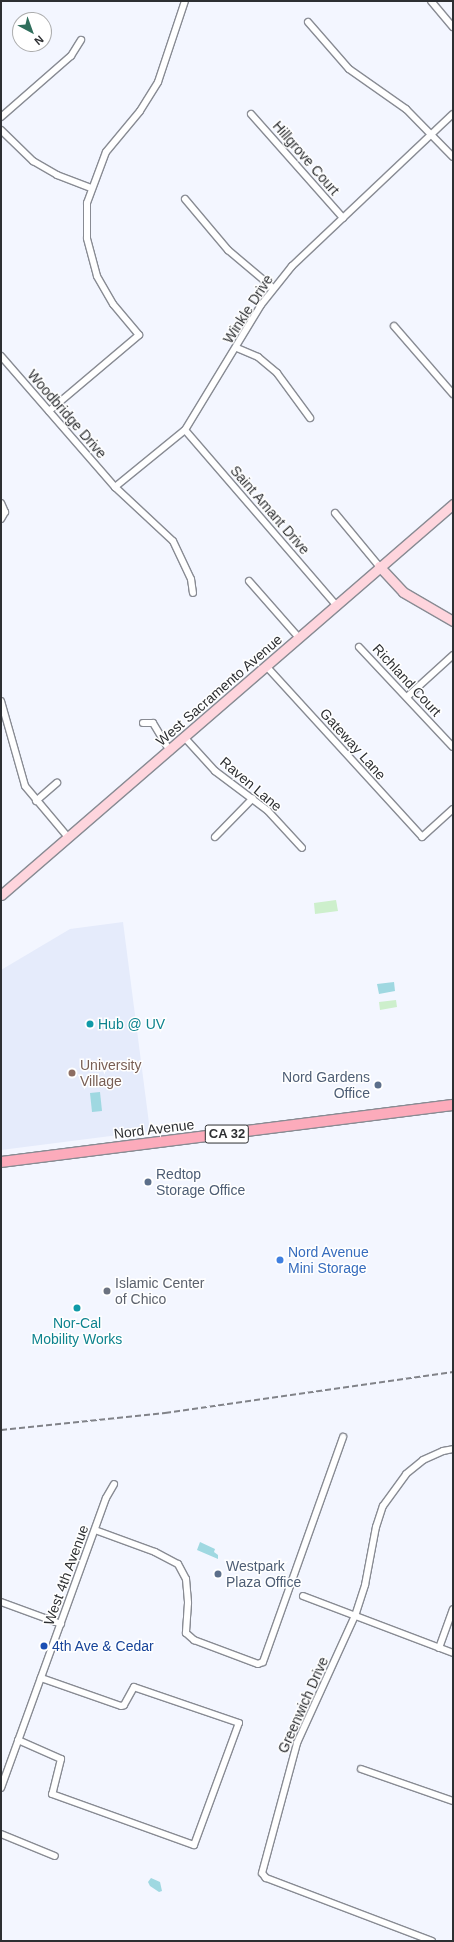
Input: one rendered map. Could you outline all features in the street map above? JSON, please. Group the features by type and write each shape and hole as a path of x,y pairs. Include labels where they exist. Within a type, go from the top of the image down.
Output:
{"main road":[{"name":"Nord Avenue","path":"1,1162 453,1105"}],"street":[{"path":"50,411 139,335 105,293 90,257 86,219 91,188 106,152 140,111 158,82 185,1"},
{"path":"431,1 453,27"},
{"path":"308,22 349,69 395,100 453,157"},
{"path":"1,117 71,56 81,40"},
{"name":"Hillgrove Court","path":"251,114 343,218"},
{"name":"Winkle Drive","path":"114,487 185,430 273,288 292,266 429,135 453,114"},
{"path":"1,130 32,161 57,175 91,188"},
{"path":"186,199 228,250 273,288"},
{"path":"394,326 453,394"},
{"path":"237,348 258,357 277,373 310,418"},
{"name":"Woodbridge Drive","path":"1,356 114,487 173,541 191,579 192,593"},
{"name":"Saint Amant Drive","path":"185,430 337,606"},
{"path":"1,503 5,512 1,519"},
{"name":"West Sacramento Avenue","path":"1,895 67,836 170,751 337,606 379,566 453,504"},
{"path":"335,513 379,566 403,592 453,621"},
{"path":"249,581 299,638"},
{"name":"Richland Court","path":"360,647 408,696 453,747"},
{"path":"408,696 453,655"},
{"name":"Gateway Lane","path":"267,667 422,837 453,809"},
{"path":"1,701 25,786 36,801 67,836"},
{"path":"143,723 153,723 170,751"},
{"name":"Raven Lane","path":"185,738 215,772 253,798 268,811 302,848"},
{"path":"36,801 57,783"},
{"path":"215,837 253,798"},
{"path":"95,1530 155,1552 178,1564 186,1579 188,1603 186,1632 194,1640 258,1664 263,1662 343,1437"},
{"name":"Greenwich Drive","path":"432,1941 266,1878 262,1873 297,1742 355,1616 365,1585 376,1527 383,1506 406,1474 423,1460 453,1449"},
{"name":"West 4th Avenue","path":"1,1788 95,1530 114,1484"},
{"path":"302,1596 453,1653"},
{"path":"1,1602 61,1624"},
{"path":"439,1648 453,1609"},
{"path":"18,1740 61,1759 52,1794 194,1845 239,1723 134,1687 124,1705 121,1706 41,1678"},
{"path":"360,1769 453,1801"},
{"path":"1,1834 55,1856"}],"shaded area":[{"name":"University Village","path":"123,922 150,1131 1,1150 1,970 70,929"}],"green space":[{"path":"336,900 338,911 315,914 314,903"},
{"path":"396,1000 397,1007 380,1010 379,1002"}],"water":[{"path":"394,982 395,991 379,994 377,984"},
{"path":"100,1092 102,1111 92,1112 90,1093"},
{"path":"200,1542 215,1549 214,1552 218,1555 218,1559 197,1550"},
{"path":"151,1878 160,1882 162,1891 159,1892 150,1886 148,1882"}],"railway":[{"path":"1,1430 165,1413 453,1372"}],"place":[{"name":"Hub @ UV","path":"90,1024"},
{"name":"University Village","path":"72,1073"},
{"name":"Nord Gardens Office","path":"378,1085"},
{"name":"Redtop Storage Office","path":"148,1182"},
{"name":"Nord Avenue Mini Storage","path":"280,1260"},
{"name":"Islamic Center of Chico","path":"107,1291"},
{"name":"Nor-Cal Mobility Works","path":"77,1308"},
{"name":"Westpark Plaza Office","path":"218,1574"},
{"name":"4th Ave & Cedar","path":"44,1646"}]}
